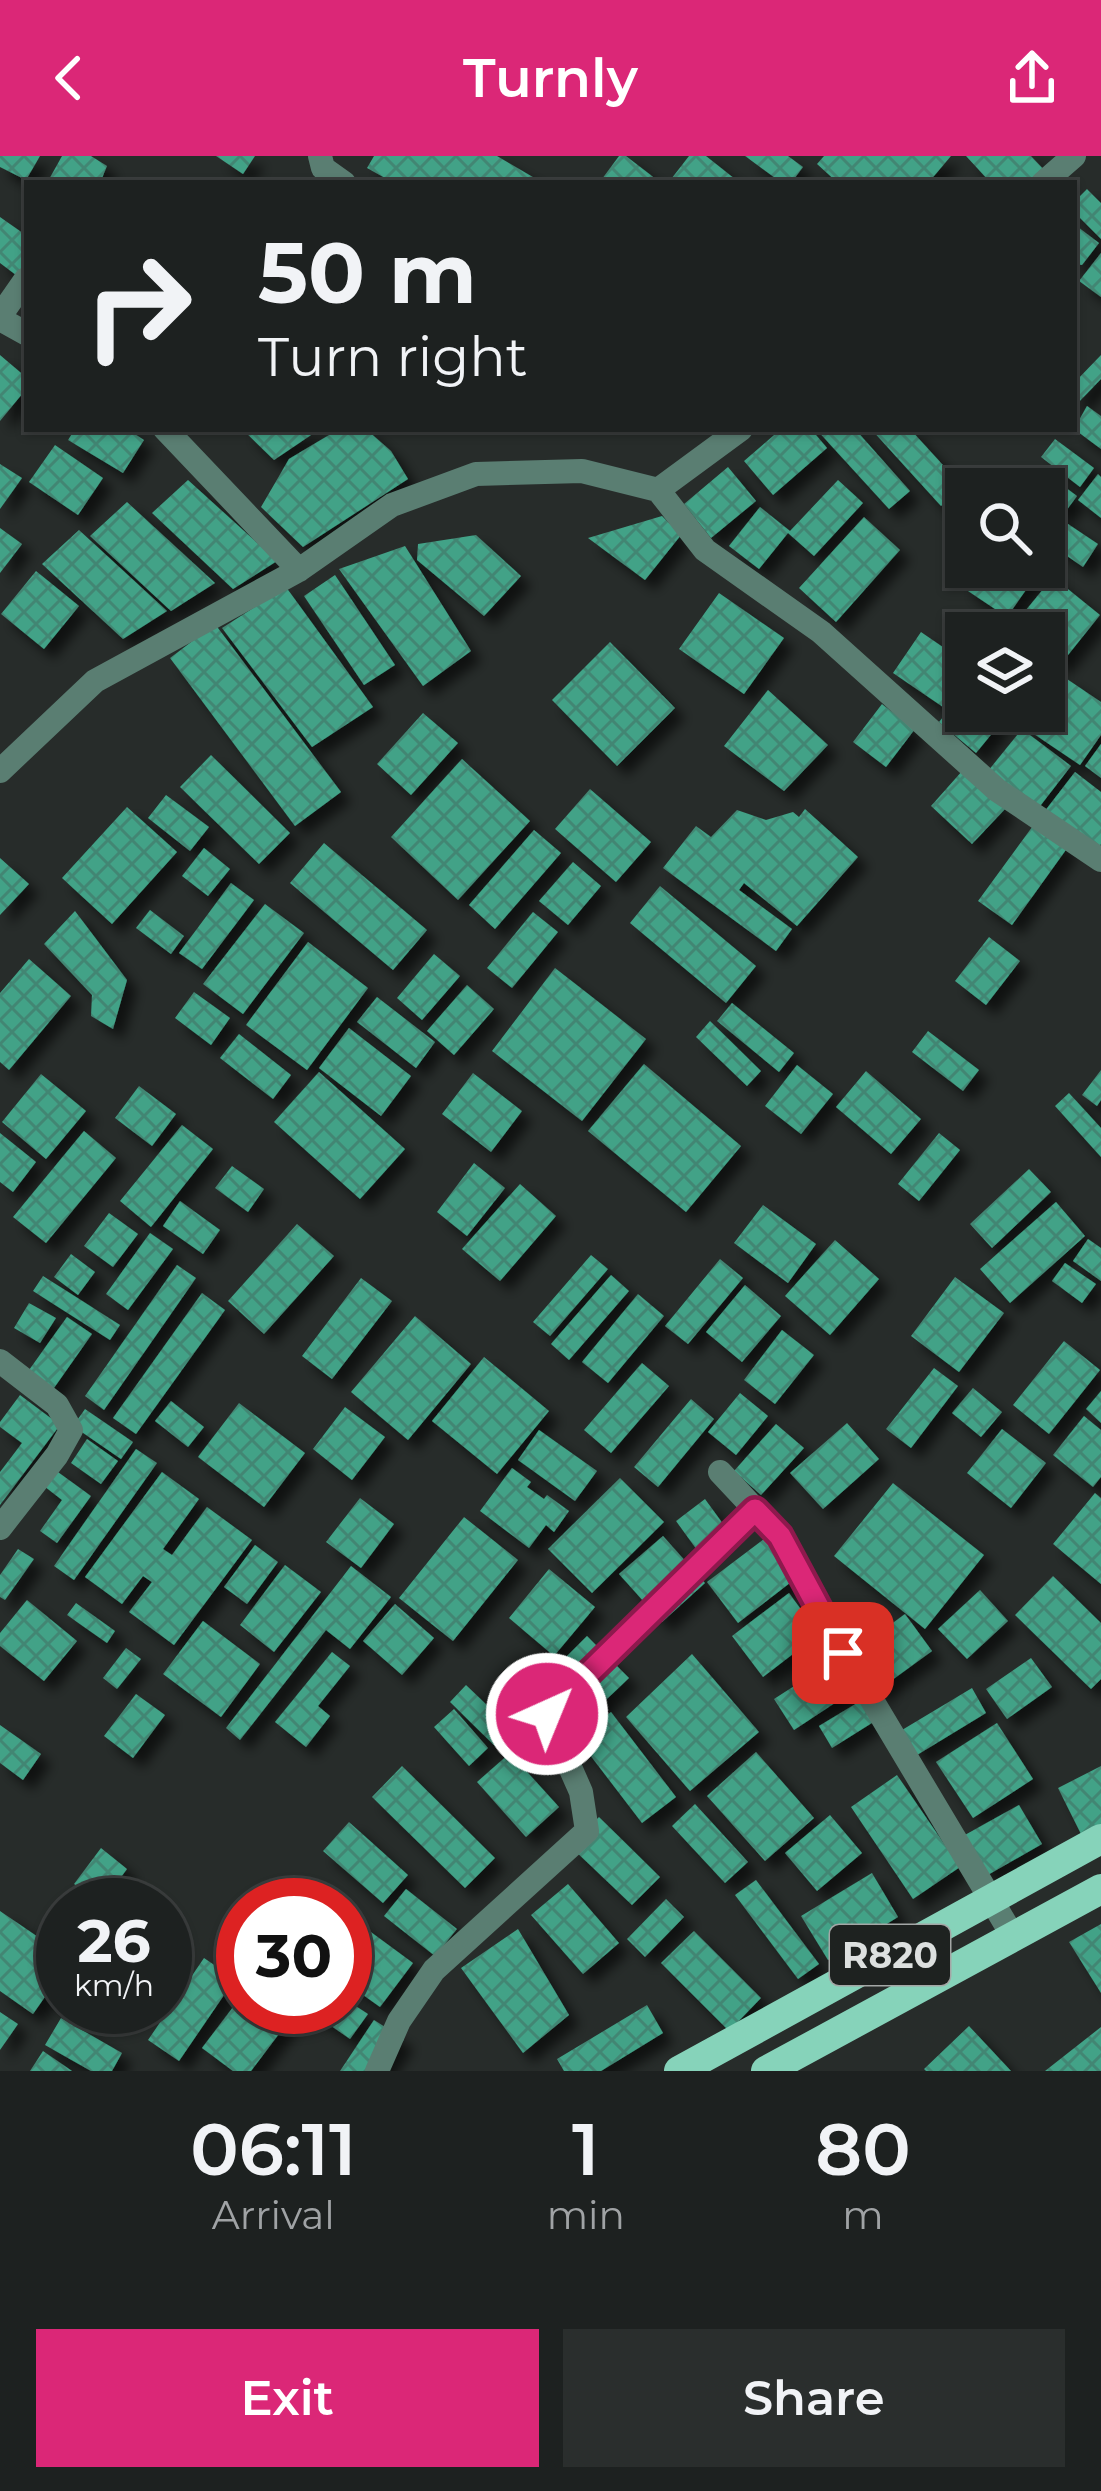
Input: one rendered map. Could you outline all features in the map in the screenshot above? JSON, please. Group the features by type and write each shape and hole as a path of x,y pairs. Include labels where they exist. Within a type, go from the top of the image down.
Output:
{"main road":[{"name":"R820","path":"679,2071 1101,1839"},
{"name":"R820","path":"766,2071 1100,1890"}],"street":[{"path":"320,156 323,168 340,180"},
{"path":"1047,180 1075,156"},
{"path":"0,318 24,282"},
{"path":"168,432 299,570"},
{"path":"658,490 737,432"},
{"path":"0,771 95,681 299,570 392,505 476,474 582,471 658,490 705,550 821,632 997,790 1101,860"},
{"path":"0,1361 57,1405 70,1430 57,1455 0,1528"},
{"path":"720,1472 780,1536 811,1598 1014,1938"},
{"path":"377,2071 399,2021 434,1970 587,1831 581,1792 547,1714 755,1510"}],"building":[{"path":"0,156 40,156 26,180 0,167"},
{"path":"62,156 91,156 107,166 101,180 49,180"},
{"path":"216,156 255,156 243,174"},
{"path":"374,156 497,156 538,180 389,180 367,168"},
{"path":"619,156 626,156 657,180 601,180"},
{"path":"689,156 706,156 736,180 670,180"},
{"path":"745,156 788,156 803,167 793,180 778,180"},
{"path":"824,156 951,156 931,180 835,180 817,164"},
{"path":"966,156 1031,156 1048,174 1041,180 988,180"},
{"path":"1087,189 1101,203 1101,239 1077,215 1077,199"},
{"path":"0,217 24,234 24,281 0,263"},
{"path":"1077,226 1099,243 1082,265 1077,264"},
{"path":"1101,253 1101,297 1079,281"},
{"path":"0,355 24,375 24,392 0,421"},
{"path":"1101,355 1101,379 1077,404 1077,380"},
{"path":"1087,406 1101,416 1101,449 1077,431"},
{"path":"73,432 132,432 144,440 123,473 68,440"},
{"path":"245,432 316,432 274,460"},
{"path":"334,432 369,432 391,451 408,479 303,547 261,507 289,459"},
{"path":"778,432 814,432 827,448 773,495 744,461"},
{"path":"819,432 858,432 910,491 889,509"},
{"path":"874,432 913,432 946,468 941,506"},
{"path":"1055,439 1094,468 1080,487 1065,475 1065,468 1055,468 1041,457"},
{"path":"55,445 103,478 78,515 29,482"},
{"path":"0,464 22,478 0,509"},
{"path":"728,467 756,501 711,538 684,504"},
{"path":"1098,474 1101,477 1101,518 1078,500"},
{"path":"188,480 277,561 233,589 152,513"},
{"path":"838,480 863,503 814,556 788,533 759,569 729,546 760,507 790,531"},
{"path":"1065,487 1077,496 1065,512"},
{"path":"127,502 215,583 171,611 90,536"},
{"path":"662,516 681,535 645,580 588,538"},
{"path":"864,517 900,550 836,622 799,588"},
{"path":"1065,522 1098,544 1083,567 1065,555"},
{"path":"0,528 22,544 0,573"},
{"path":"79,530 167,611 123,639 42,564"},
{"path":"476,535 521,576 484,616 417,560 418,544"},
{"path":"405,546 471,651 423,686 339,569"},
{"path":"36,571 79,606 44,649 1,614"},
{"path":"335,575 395,665 364,685 304,596"},
{"path":"286,587 373,707 312,747 222,628"},
{"path":"1065,587 1100,615 1065,659 1065,612 1024,612 1044,588"},
{"path":"964,588 1027,588 1010,612 1000,612"},
{"path":"719,593 784,638 744,694 679,649"},
{"path":"215,624 341,792 295,826 170,658"},
{"path":"921,632 945,649 945,704 943,707 893,673"},
{"path":"610,642 675,708 617,766 552,700"},
{"path":"1065,678 1101,702 1101,735 1080,765 1031,732 1065,732"},
{"path":"768,690 828,745 784,791 724,746"},
{"path":"882,704 915,729 886,767 853,742"},
{"path":"423,713 458,743 411,795 377,764"},
{"path":"951,732 993,732 976,753"},
{"path":"1020,732 1071,766 1037,810 988,771"},
{"path":"1101,744 1101,778 1085,766"},
{"path":"211,755 290,833 259,864 180,787"},
{"path":"462,759 530,821 458,900 391,837"},
{"path":"963,770 1005,809 972,844 931,806"},
{"path":"1075,772 1101,792 1101,844 1093,855 1041,816"},
{"path":"590,789 651,842 616,882 555,829"},
{"path":"166,795 209,827 190,851 148,818"},
{"path":"127,807 177,852 112,924 62,878"},
{"path":"805,809 858,857 797,926 744,883 739,890 792,929 776,951 663,868 696,826 711,837 737,810 766,820 793,812 799,817"},
{"path":"1035,823 1068,847 1012,925 978,901"},
{"path":"534,830 561,853 495,929 469,905"},
{"path":"324,843 427,930 393,970 290,883"},
{"path":"204,848 230,869 208,896 182,876"},
{"path":"0,858 29,884 0,915"},
{"path":"573,862 601,886 568,925 539,901"},
{"path":"231,883 254,900 202,969 179,953"},
{"path":"660,886 756,966 726,1003 630,923"},
{"path":"265,904 304,933 243,1014 203,984"},
{"path":"150,910 184,936 171,954 136,928"},
{"path":"75,911 127,980 113,1029 91,1016 92,995 44,944"},
{"path":"533,912 558,932 512,988 487,968"},
{"path":"989,937 1020,961 986,1005 955,981"},
{"path":"308,942 368,988 307,1070 246,1025"},
{"path":"434,954 460,976 422,1020 397,998"},
{"path":"29,959 71,996 9,1070 0,1062 0,993"},
{"path":"555,968 646,1039 582,1121 492,1051"},
{"path":"467,985 494,1009 454,1055 427,1031"},
{"path":"194,992 230,1018 211,1045 175,1018"},
{"path":"377,997 435,1042 416,1068 357,1022"},
{"path":"732,1003 794,1053 779,1072 717,1021"},
{"path":"710,1021 761,1071 747,1086 696,1037"},
{"path":"349,1028 411,1076 381,1116 319,1068"},
{"path":"928,1031 979,1070 963,1091 912,1052"},
{"path":"239,1034 291,1075 273,1099 220,1058"},
{"path":"644,1064 741,1146 686,1212 588,1131"},
{"path":"797,1065 833,1094 801,1134 765,1106"},
{"path":"1101,1070 1101,1100 1097,1106 1082,1095"},
{"path":"866,1071 921,1119 891,1154 836,1107"},
{"path":"319,1072 405,1149 360,1199 274,1122"},
{"path":"473,1073 522,1111 491,1152 442,1114"},
{"path":"41,1074 86,1111 46,1159 2,1122"},
{"path":"139,1086 176,1114 152,1146 115,1118"},
{"path":"1069,1093 1101,1128 1101,1157 1055,1106"},
{"path":"182,1125 213,1149 151,1227 120,1201"},
{"path":"84,1131 116,1158 46,1243 13,1217"},
{"path":"0,1133 36,1162 13,1192 0,1182"},
{"path":"939,1133 960,1150 919,1201 898,1184"},
{"path":"474,1163 505,1188 467,1236 437,1212"},
{"path":"232,1166 264,1189 248,1212 215,1188"},
{"path":"1029,1169 1051,1192 992,1248 970,1224"},
{"path":"520,1184 556,1216 500,1281 462,1249"},
{"path":"180,1201 220,1230 203,1254 163,1226"},
{"path":"1056,1202 1085,1236 1010,1303 980,1269"},
{"path":"763,1205 816,1244 788,1283 734,1243"},
{"path":"109,1213 138,1234 113,1267 84,1246"},
{"path":"297,1224 334,1256 264,1334 228,1301"},
{"path":"150,1233 173,1249 128,1310 106,1294"},
{"path":"1088,1239 1101,1248 1101,1281 1073,1261"},
{"path":"835,1240 879,1279 830,1335 785,1296"},
{"path":"71,1254 95,1272 78,1295 54,1277"},
{"path":"591,1255 608,1269 550,1336 533,1322"},
{"path":"720,1259 743,1278 688,1344 665,1326"},
{"path":"1065,1263 1096,1284 1082,1303 1052,1281"},
{"path":"177,1265 196,1278 104,1410 85,1396"},
{"path":"611,1275 629,1291 569,1360 551,1344"},
{"path":"43,1276 120,1325 110,1340 33,1291"},
{"path":"955,1277 1004,1313 959,1372 911,1336"},
{"path":"361,1278 392,1301 332,1379 302,1356"},
{"path":"745,1285 781,1316 742,1362 706,1332"},
{"path":"202,1293 225,1310 136,1434 113,1418"},
{"path":"638,1294 664,1316 608,1383 582,1362"},
{"path":"29,1303 56,1318 40,1343 14,1328"},
{"path":"415,1316 471,1364 408,1440 351,1392"},
{"path":"67,1317 92,1334 49,1395 24,1377"},
{"path":"782,1330 814,1355 775,1404 744,1380"},
{"path":"1064,1341 1100,1370 1049,1434 1013,1405"},
{"path":"484,1357 549,1411 497,1474 432,1421"},
{"path":"642,1363 669,1386 611,1453 584,1430"},
{"path":"934,1368 958,1386 911,1448 886,1429"},
{"path":"973,1388 1002,1412 981,1437 952,1413"},
{"path":"1101,1391 1101,1423 1086,1409"},
{"path":"740,1393 768,1416 736,1455 708,1432"},
{"path":"20,1395 60,1425 0,1505 0,1472 22,1443 0,1427 0,1422"},
{"path":"691,1399 714,1419 658,1487 634,1467"},
{"path":"171,1401 204,1427 188,1447 155,1421"},
{"path":"239,1403 305,1453 264,1507 198,1457"},
{"path":"345,1407 385,1437 352,1480 313,1449"},
{"path":"85,1409 133,1442 121,1459 73,1426"},
{"path":"1084,1416 1101,1430 1101,1477 1093,1487 1053,1455"},
{"path":"847,1423 879,1459 823,1509 790,1473"},
{"path":"776,1424 804,1448 761,1495 734,1471"},
{"path":"1002,1429 1046,1463 1011,1508 967,1473"},
{"path":"539,1430 597,1471 575,1501 518,1460"},
{"path":"87,1439 118,1461 101,1484 71,1463"},
{"path":"136,1449 157,1463 74,1580 54,1566"},
{"path":"51,1467 91,1496 57,1543 40,1531 62,1500 40,1483"},
{"path":"512,1468 531,1482 527,1487 569,1511 554,1532 546,1525 529,1548 480,1511"},
{"path":"162,1472 199,1499 163,1549 172,1555 207,1507 252,1540 174,1645 129,1612 152,1582 143,1576 122,1604 85,1577"},
{"path":"620,1478 664,1522 592,1593 548,1549"},
{"path":"893,1483 984,1555 925,1629 834,1556"},
{"path":"1095,1493 1101,1498 1101,1584 1053,1544"},
{"path":"360,1498 394,1524 361,1568 326,1542"},
{"path":"705,1499 726,1528 697,1550 676,1521"},
{"path":"464,1517 518,1560 453,1641 399,1598"},
{"path":"663,1536 705,1583 662,1622 619,1574"},
{"path":"764,1539 795,1579 738,1623 707,1582"},
{"path":"255,1545 278,1562 247,1604 224,1587"},
{"path":"18,1549 34,1559 5,1600 0,1597 0,1575"},
{"path":"285,1565 321,1592 274,1652 240,1625"},
{"path":"351,1566 391,1597 350,1649 326,1630 240,1740 226,1728"},
{"path":"549,1569 595,1607 554,1656 509,1618"},
{"path":"1053,1576 1101,1623 1101,1679 1091,1689 1015,1615"},
{"path":"980,1590 1008,1621 967,1659 938,1629"},
{"path":"789,1593 819,1634 763,1677 732,1636"},
{"path":"27,1600 77,1641 44,1681 0,1646 0,1633"},
{"path":"76,1603 115,1631 107,1643 67,1615"},
{"path":"395,1604 434,1638 402,1675 363,1641"},
{"path":"905,1614 932,1651 877,1691 850,1654"},
{"path":"203,1621 260,1664 221,1717 163,1674"},
{"path":"587,1636 629,1678 590,1715 549,1674"},
{"path":"126,1648 141,1659 117,1689 103,1678"},
{"path":"332,1652 350,1666 318,1706 330,1716 306,1747 275,1722"},
{"path":"692,1654 759,1732 690,1791 626,1717"},
{"path":"1031,1658 1052,1687 1007,1719 986,1689"},
{"path":"833,1661 853,1691 794,1730 774,1699"},
{"path":"466,1685 515,1732 498,1749 450,1702"},
{"path":"972,1688 986,1713 917,1755 902,1730"},
{"path":"136,1694 165,1715 133,1758 104,1736"},
{"path":"862,1700 875,1721 832,1748 819,1726"},
{"path":"454,1709 488,1748 469,1766 434,1727"},
{"path":"611,1712 676,1797 642,1823 577,1738"},
{"path":"997,1723 1033,1779 973,1818 936,1762"},
{"path":"0,1725 41,1754 23,1780 0,1763"},
{"path":"756,1752 814,1818 765,1861 707,1796"},
{"path":"510,1753 559,1807 526,1837 477,1782"},
{"path":"402,1766 495,1858 465,1888 372,1797"},
{"path":"1101,1766 1101,1829 1083,1838 1058,1788"},
{"path":"897,1775 960,1867 913,1899 851,1807"},
{"path":"695,1804 748,1862 725,1883 672,1826"},
{"path":"1019,1805 1042,1844 986,1876 963,1836"},
{"path":"830,1815 862,1853 817,1891 785,1853"},
{"path":"599,1817 660,1877 632,1905 570,1846"},
{"path":"349,1822 408,1875 383,1903 372,1893 372,1878 354,1878 323,1851"},
{"path":"101,1848 127,1869 120,1878 78,1878"},
{"path":"872,1873 898,1917 828,1960 801,1916"},
{"path":"756,1880 819,1964 798,1979 735,1895"},
{"path":"568,1884 619,1943 583,1974 531,1915"},
{"path":"406,1889 457,1929 435,1956 384,1916"},
{"path":"666,1899 684,1917 645,1957 627,1939"},
{"path":"0,1911 36,1936 36,2010 33,2014 0,1991"},
{"path":"1101,1924 1101,1993 1069,1942"},
{"path":"518,1929 569,2015 523,2053 461,1968"},
{"path":"694,1931 761,1998 729,2031 661,1963"},
{"path":"372,1933 413,1963 380,2007 372,2001"},
{"path":"204,1958 216,1966 216,2007 179,2061 148,2040 152,2034 192,2034 192,1976"},
{"path":"647,2005 663,2033 601,2071 564,2071 557,2059"},
{"path":"0,2012 18,2024 0,2050"},
{"path":"372,2023 404,2039 383,2071 340,2071 365,2034 372,2034"},
{"path":"969,2026 1011,2071 924,2069"},
{"path":"1101,2027 1101,2071 1045,2071"},
{"path":"216,2030 216,2034 279,2034 251,2071 233,2071 202,2048"},
{"path":"52,2034 89,2034 122,2053 112,2071 91,2071 45,2045"},
{"path":"43,2051 72,2071 30,2071"}],"route":[{"path":"547,1714 755,1510 780,1536 843,1653"}]}
